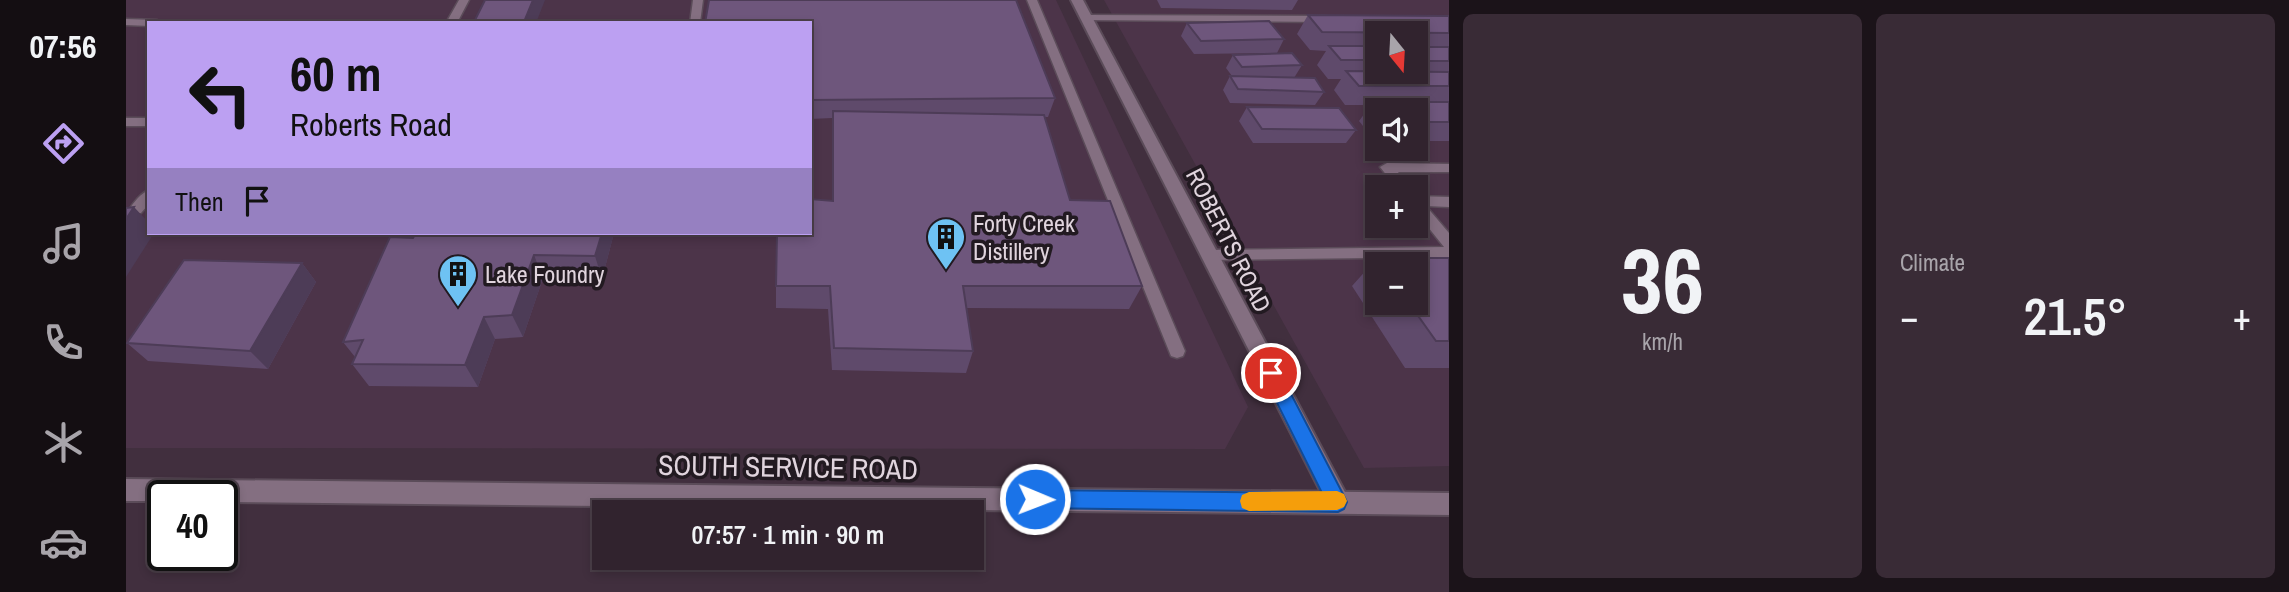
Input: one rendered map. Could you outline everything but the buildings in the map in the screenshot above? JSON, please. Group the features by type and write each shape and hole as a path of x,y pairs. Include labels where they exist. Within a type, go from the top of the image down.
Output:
{"street":[{"name":"ROBERTS ROAD","path":"1077,0 1338,502"},
{"name":"SOUTH SERVICE ROAD","path":"126,490 1449,504"}],"lane":[{"path":"452,21 464,0"},
{"path":"695,21 698,0"},
{"path":"1032,0 1177,351"},
{"path":"1087,18 1336,19"},
{"path":"126,22 147,23"},
{"path":"126,122 147,122"},
{"path":"1393,175 1387,167 1449,168"},
{"path":"136,210 147,197"},
{"path":"1428,202 1449,201"},
{"path":"1428,217 1449,243"},
{"path":"1210,255 1449,252"}],"shaded area":[{"path":"126,0 1056,0 1248,407 1225,449 126,448"},
{"path":"1104,0 1449,0 1449,466 1364,468"}],"slow traffic":[{"path":"1249,501 1337,501"}],"place":[{"name":"Forty Creek Distillery","path":"946,271"},
{"name":"Lake Foundry","path":"458,308"}],"route":[{"path":"1035,499 1338,502 1271,373"}]}
